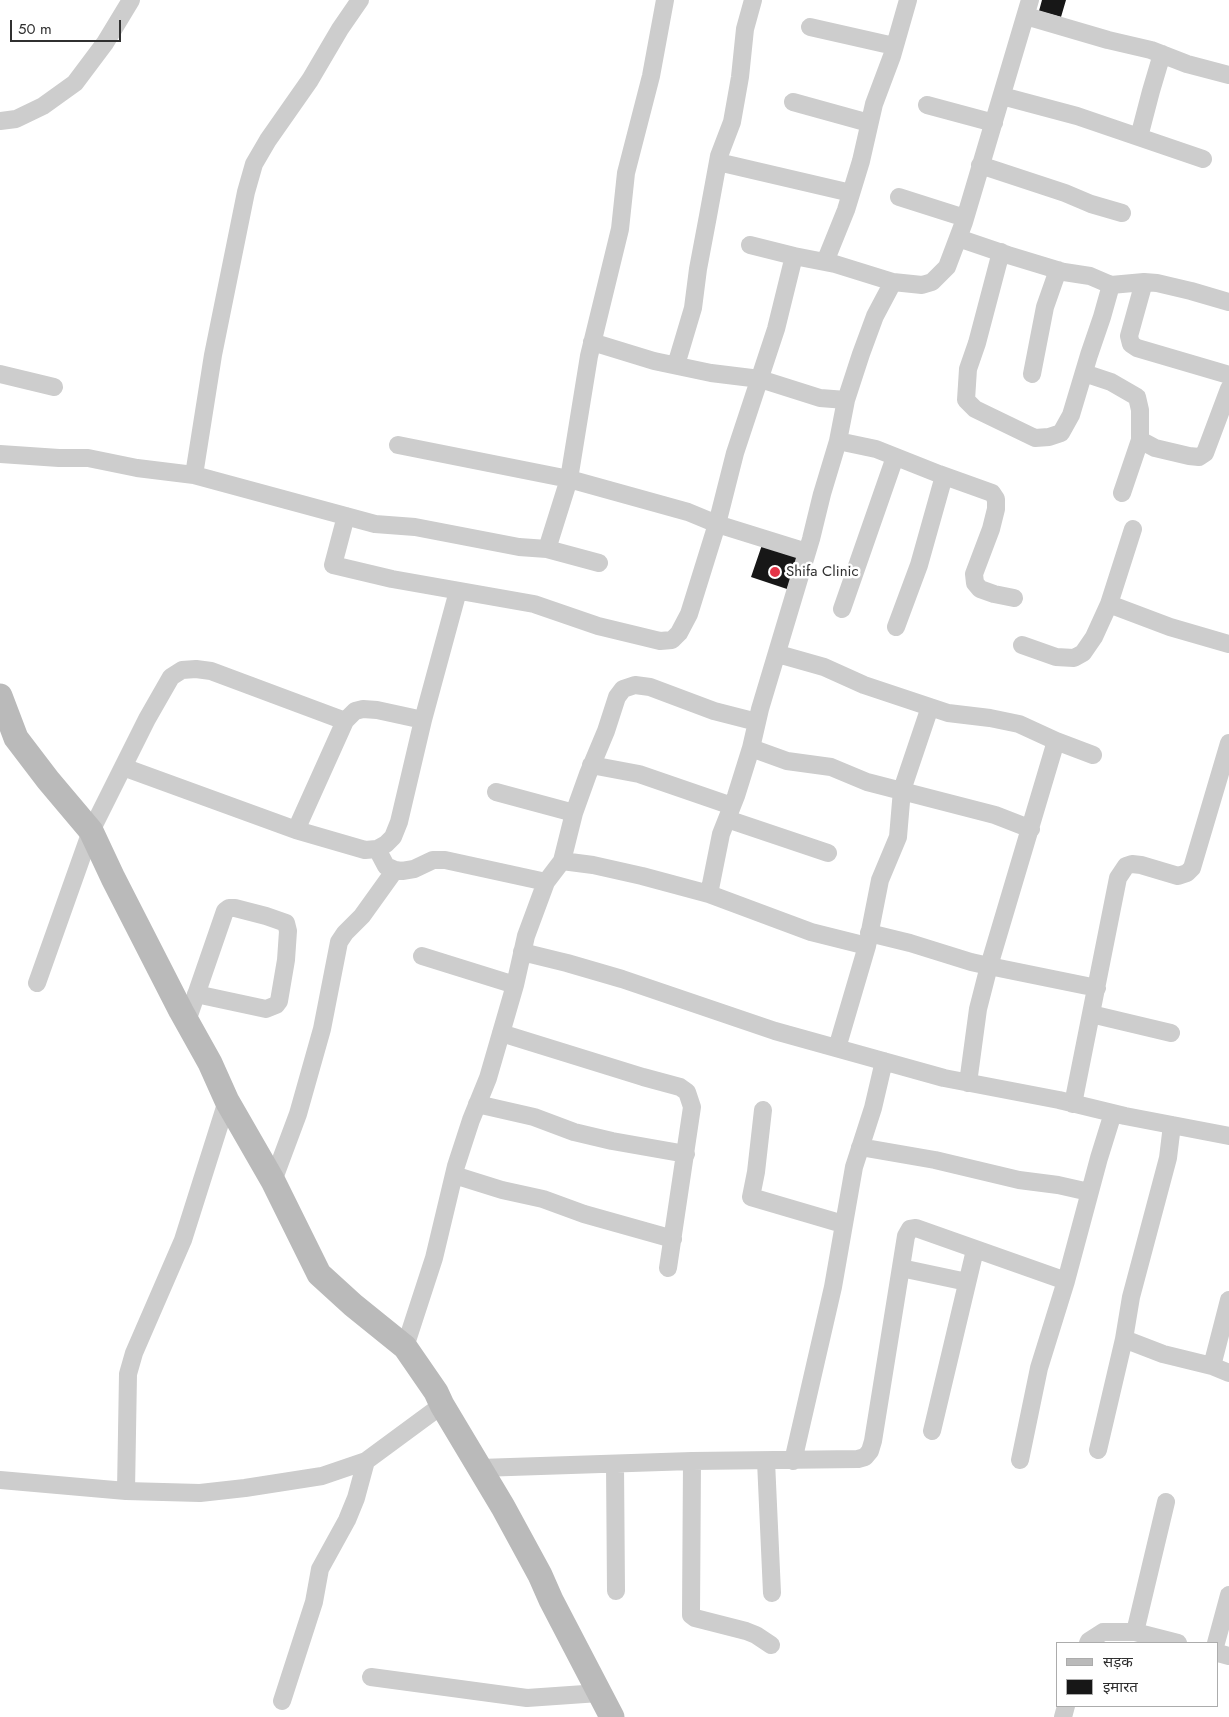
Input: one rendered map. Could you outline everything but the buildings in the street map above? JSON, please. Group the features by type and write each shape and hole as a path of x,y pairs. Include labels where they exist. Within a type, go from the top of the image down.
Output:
{"street":[{"path":"0,121 16,119 42,106 75,83 105,43 131,0"},
{"path":"194,475 214,346 246,192 254,164 360,0"},
{"path":"547,549 569,478 592,342 620,229 626,173 651,76 665,0"},
{"path":"676,365 693,308 698,269 718,162 732,122 740,78 745,28 753,0"},
{"path":"825,262 851,193 861,161 874,104 908,0"},
{"path":"750,245 825,262 892,282 922,285 932,282 947,267 958,238 1028,8 1108,40 1151,50 1187,64 1229,75"},
{"path":"810,26 894,46"},
{"path":"1139,137 1162,54"},
{"path":"1002,96 1077,116 1203,159"},
{"path":"793,102 869,123"},
{"path":"927,105 994,123"},
{"path":"718,162 851,193"},
{"path":"980,165 1122,213"},
{"path":"899,197 965,218"},
{"path":"958,238 1058,270 1090,276 1111,285 1144,282 1158,283 1191,290 1229,302"},
{"path":"1001,252 977,343 968,369 966,400 975,410 1035,438 1049,437 1062,433 1071,415 1111,285"},
{"path":"346,516 333,565 392,579 534,604 598,626 660,641 672,640 679,633 689,614 717,524 735,453 776,329 794,256"},
{"path":"1032,374 1045,307 1058,270"},
{"path":"709,894 721,834 751,748 838,441 846,400 875,316 892,282"},
{"path":"1144,282 1129,336 1131,344 1137,348 1229,376"},
{"path":"592,342 654,361 711,373 760,379 820,398 846,400"},
{"path":"1084,373 1111,382 1136,397 1140,410 1140,440 1122,493"},
{"path":"0,374 54,387"},
{"path":"1140,440 1156,448 1199,457 1205,452 1229,389"},
{"path":"838,441 876,449 992,493 996,499 996,509 991,529 974,574 975,583 980,589 1014,598"},
{"path":"398,445 569,478 688,512 717,524 807,552"},
{"path":"0,454 88,458 138,468 194,475 375,524 415,527 519,547 547,549 599,563"},
{"path":"842,609 895,457"},
{"path":"896,627 919,565 944,476"},
{"path":"1022,645 1056,657 1074,658 1083,653 1094,637 1109,604 1133,529"},
{"path":"123,767 296,830 365,850 377,850 393,837 399,822 423,720 458,591"},
{"path":"1109,604 1170,627 1229,644"},
{"path":"778,654 824,667 864,685 948,713 1019,724 1093,755"},
{"path":"37,983 91,831 146,719 172,678 182,670 196,668 211,671 345,721"},
{"path":"405,1347 434,1258 454,1174 488,1078 515,985 526,936 546,882 562,861 574,813 617,697 623,689 635,685 650,687 714,711 757,722"},
{"path":"0,696 16,738 91,831 113,878 210,1063 227,1101 272,1181 319,1274 405,1347 436,1392 540,1575 612,1717"},
{"path":"837,1048 868,939 880,880 898,837 902,790 930,707"},
{"path":"296,830 345,721 355,711 363,709 377,710 423,720"},
{"path":"968,1083 978,1009 989,966 1056,741"},
{"path":"1073,1104 1118,878 1126,866 1132,864 1178,876 1188,873 1192,868 1229,743"},
{"path":"751,748 787,761 831,767 867,782 994,815 1031,829"},
{"path":"591,765 639,774 729,813 828,852"},
{"path":"496,792 574,813"},
{"path":"377,850 386,866 395,870 414,869 433,860 445,860 546,882"},
{"path":"562,861 594,865 709,894 811,932 910,943 971,962 1097,988"},
{"path":"272,1181 298,1114 322,1029 339,942 362,916 395,870"},
{"path":"187,1021 196,994 222,916 225,911 229,908 235,908 286,923 288,931 286,960 279,1001 276,1005 266,1009 196,994"},
{"path":"522,952 622,979 775,1031 968,1083 1229,1136"},
{"path":"422,956 515,985"},
{"path":"1091,1014 1171,1033"},
{"path":"501,1033 680,1087 690,1097 692,1107 686,1154 668,1268"},
{"path":"793,1461 829,1305 854,1167 874,1108 884,1061"},
{"path":"126,1491 128,1374 134,1353 183,1240 227,1101"},
{"path":"478,1104 534,1117 574,1132 612,1141 686,1154"},
{"path":"763,1110 756,1172 751,1197 843,1224"},
{"path":"1020,1460 1038,1368 1066,1281 1089,1192 1114,1113"},
{"path":"1098,1450 1124,1339 1131,1297 1168,1158 1172,1124"},
{"path":"860,1147 935,1160 1019,1180 1058,1185 1089,1192"},
{"path":"454,1174 502,1190 543,1198 584,1214 673,1239"},
{"path":"480,1468 692,1461 793,1461 858,1459 865,1457 870,1451 873,1441 906,1236 910,1229 916,1228 1066,1281"},
{"path":"932,1431 975,1250"},
{"path":"901,1268 967,1282"},
{"path":"1212,1366 1229,1300"},
{"path":"1124,1339 1163,1354 1212,1366 1229,1373"},
{"path":"0,1480 126,1491 200,1493 322,1476 366,1461 442,1405"},
{"path":"282,1701 314,1602 320,1569 347,1520 356,1498 366,1461"},
{"path":"692,1461 691,1615 695,1618 746,1631 771,1645"},
{"path":"766,1461 772,1592"},
{"path":"615,1464 616,1591"},
{"path":"1135,1632 1166,1502"},
{"path":"1216,1642 1229,1595"},
{"path":"1088,1642 1103,1632 1135,1632 1174,1642"},
{"path":"371,1677 527,1698 600,1693"}],"place":[{"name":"Shifa Clinic","path":"775,572"}]}
